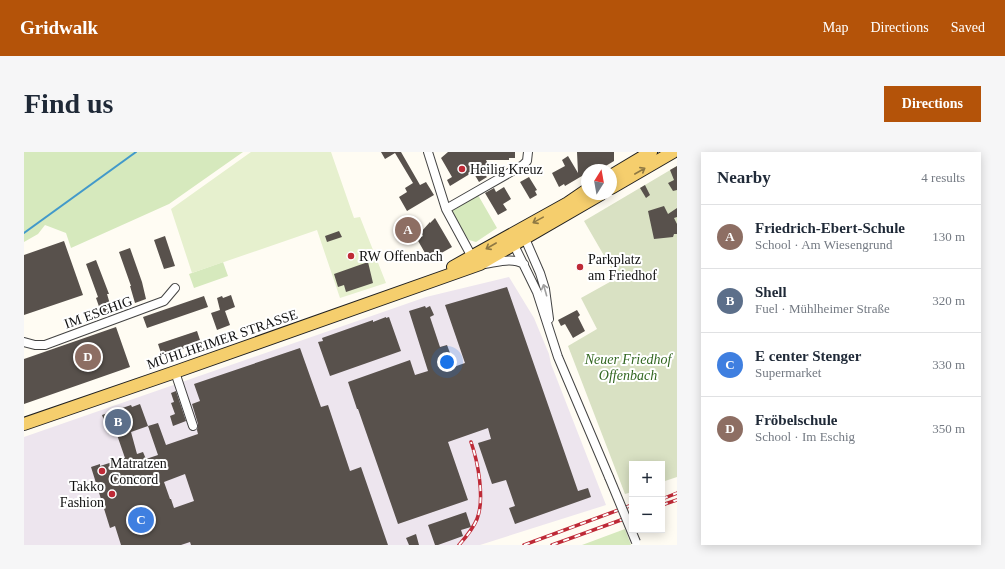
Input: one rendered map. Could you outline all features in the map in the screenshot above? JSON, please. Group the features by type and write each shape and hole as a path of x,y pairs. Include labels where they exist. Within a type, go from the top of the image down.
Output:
{"main road":[{"path":"617,172 650,152"},
{"path":"617,185 673,152"},
{"name":"MÜHLHEIMER STRASSE","path":"517,237 581,194"},
{"name":"MÜHLHEIMER STRASSE","path":"24,424 362,307 430,281 476,260 589,200"}],"street":[{"path":"428,152 446,209 476,260 512,260 524,264"},
{"path":"446,209 523,165 527,161 528,152"},
{"path":"517,237 524,264 537,292 550,328 558,357 636,543"},
{"path":"517,237 545,289 548,302 550,328"},
{"name":"IM ESCHIG","path":"24,342 35,345 45,345 164,302 175,288"},
{"path":"175,372 193,426"}],"shaded area":[{"path":"509,277 534,318 606,505 480,545 24,545 24,437 426,297"}],"green space":[{"path":"24,152 243,152 169,204 71,248 66,233 45,225 38,234 24,242"},
{"path":"251,152 331,152 354,218 360,217 386,283 340,298 317,230 192,273 171,209"},
{"name":"Neuer Friedhof Offenbach","path":"677,166 677,477 665,481 665,461 629,461 629,493 625,494 568,346 597,329 581,298 617,278 584,221"},
{"path":"478,195 497,228 476,242 469,240 449,211"},
{"path":"223,262 228,276 194,288 189,274"},
{"path":"625,529 631,545 582,545"}],"building":[{"path":"381,152 401,152 420,185 426,182 434,195 407,211 399,197 407,192 405,188 413,183 395,153 385,159"},
{"path":"448,152 515,152 515,158 509,158 509,160 486,160 492,172 486,176 487,177 479,182 473,172 450,186 447,180 452,177 441,158"},
{"path":"577,152 614,152 614,161 609,164 581,164 581,177 565,186 564,184 559,187 552,173 565,166 562,160 568,156 578,173"},
{"path":"677,166 677,190 673,191 668,183 674,180 670,170"},
{"path":"529,177 537,190 535,191 537,195 530,199 520,182"},
{"path":"645,185 650,195 646,198 640,188"},
{"path":"504,187 511,199 503,204 507,210 498,215 485,193 494,188 496,192"},
{"path":"664,206 668,214 677,208 677,217 674,218 677,224 677,234 674,234 673,237 654,239 648,211"},
{"path":"435,218 452,247 429,260 417,239 423,236 421,232"},
{"path":"339,231 342,237 327,242 325,236"},
{"path":"165,236 175,266 164,269 154,240"},
{"path":"64,241 83,295 24,315 24,255"},
{"path":"130,248 142,282 146,299 135,303 131,286 119,252"},
{"path":"633,255 634,259 620,264 617,259"},
{"path":"96,260 109,294 107,294 112,311 102,315 96,298 98,297 86,264"},
{"path":"368,262 373,283 346,292 344,285 338,287 334,274"},
{"path":"507,287 578,491 588,488 591,497 515,524 509,508 515,506 506,480 492,484 478,443 491,439 488,428 448,442 468,500 398,524 348,382 410,360 415,375 428,371 409,311 425,306 426,308 430,306 434,315 430,317 440,347 447,345 450,353 450,356 441,359 445,370 465,363 445,305"},
{"path":"231,295 235,307 225,311 230,325 217,330 211,313 220,310 217,298 222,296 223,298"},
{"path":"204,296 208,307 147,328 143,317"},
{"path":"577,310 580,315 578,317 585,331 573,338 565,324 561,326 558,320"},
{"path":"389,317 401,351 330,376 318,342 323,341 322,338 373,320 373,322"},
{"path":"116,327 130,367 24,404 24,359"},
{"path":"197,331 201,343 162,356 158,344"},
{"path":"300,348 321,407 328,405 350,471 361,467 388,545 191,545 190,542 181,545 121,545 115,526 110,528 91,467 100,464 100,466 125,458 116,432 109,434 102,415 131,405 132,407 140,404 148,426 158,423 166,445 198,434 198,424 192,404 200,401 194,384","holes":["148,426 158,455 146,459 143,452 137,454 131,432","185,474 194,501 174,508 164,482"]},
{"path":"176,391 186,421 173,426 170,416 175,414 171,403 174,402 171,393"},
{"path":"466,512 471,527 461,530 463,536 435,545 428,525"},
{"path":"416,534 419,545 409,545 406,538"}],"waterway":[{"path":"24,233 136,152"}],"railway":[{"path":"459,545 473,526 479,511 480,480 471,442"},
{"path":"665,498 677,493"},
{"path":"665,504 677,500"},
{"path":"524,545 629,506"},
{"path":"552,545 629,517"}],"place":[{"name":"Heilig Kreuz","path":"462,169"},
{"name":"Friedrich-Ebert-Schule","path":"408,230"},
{"name":"RW Offenbach","path":"351,256"},
{"name":"Parkplatz am Friedhof","path":"580,267"},
{"name":"Fröbelschule","path":"88,357"},
{"name":"Shell","path":"118,422"},
{"name":"Matratzen Concord","path":"102,471"},
{"name":"Takko Fashion","path":"112,494"},
{"name":"E center Stenger","path":"141,520"}]}
